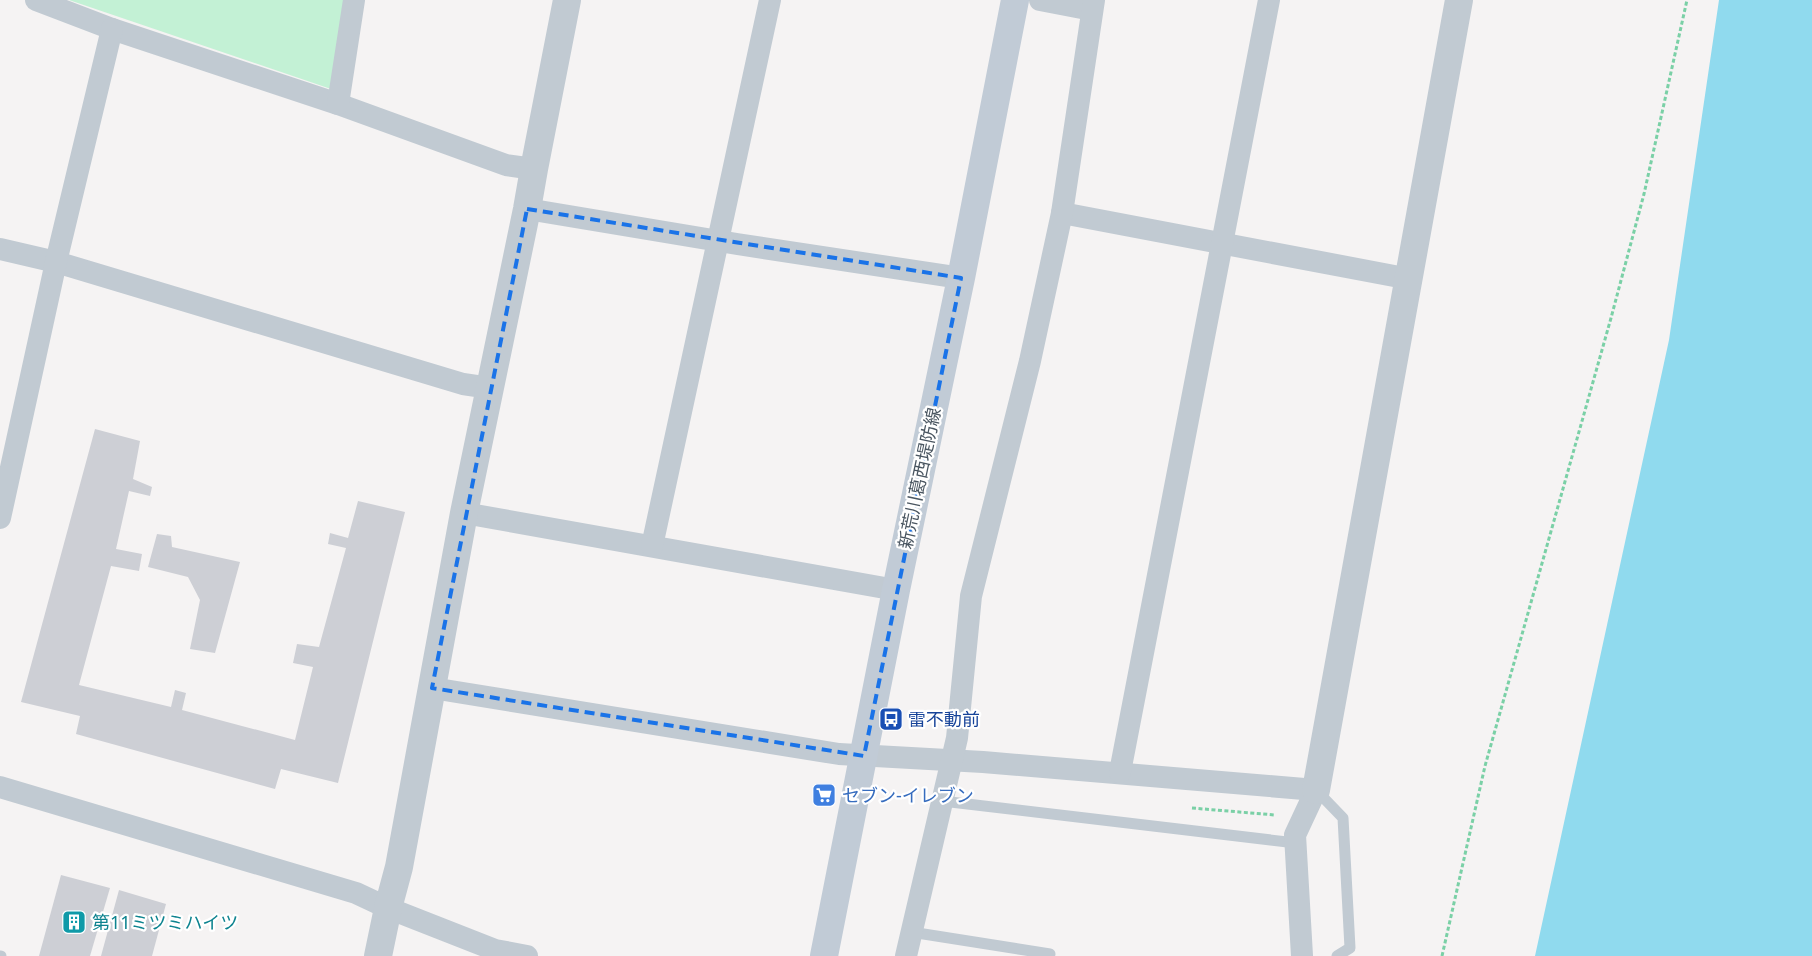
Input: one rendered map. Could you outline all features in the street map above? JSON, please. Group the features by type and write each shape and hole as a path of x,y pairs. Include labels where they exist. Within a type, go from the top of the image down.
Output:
{"main road":[{"name":"新荒川葛西堤防線","path":"824,956 896,590 961,278 1014,0"}],"street":[{"path":"36,0 112,29 338,104 506,165 534,169"},
{"path":"338,104 354,0"},
{"path":"378,956 399,867 464,513 527,209 567,0"},
{"path":"652,546 770,0"},
{"path":"906,956 957,738 971,596 1030,361 1062,213 1093,5 1040,0"},
{"path":"1120,772 1221,243 1270,0"},
{"path":"1302,956 1295,834 1316,790 1459,0"},
{"path":"0,518 56,262 112,29"},
{"path":"527,209 961,278"},
{"path":"1062,213 1410,279"},
{"path":"0,249 56,262 463,384 490,388"},
{"path":"464,513 896,590"},
{"path":"432,688 829,752 864,756 1120,772 1316,790"},
{"path":"0,787 356,893 388,908 495,950 527,956"}],"lane":[{"path":"1316,790 1343,818 1350,948 1337,956"},
{"path":"942,801 1296,843"},
{"path":"911,932 1050,954"}],"path":[{"path":"1442,956 1485,766 1644,194 1687,0"}],"highlighted area":[{"path":"527,209 961,278 864,756 432,688"}],"green space":[{"path":"69,0 345,0 331,89"}],"water":[{"path":"1719,0 1812,0 1812,956 1535,956 1669,340"}],"building":[{"path":"95,429 140,441 133,479 152,487 150,496 129,491 116,549 142,554 139,571 111,566 79,685 171,707 175,690 186,693 182,710 295,740 313,667 293,663 297,644 319,647 346,548 328,544 330,533 348,538 358,501 405,512 338,783 281,769 275,789 76,734 80,716 21,702"},
{"path":"157,534 171,536 172,547 240,562 215,653 190,649 200,600 188,577 148,567"},
{"name":"第11ミツミハイツ","path":"61,875 110,888 90,956 39,956"},
{"path":"119,890 166,904 152,956 101,956"}],"place":[{"name":"雷不動前","path":"891,719"},
{"name":"セブン-イレブン","path":"824,795"},
{"name":"第11ミツミハイツ","path":"74,922"}]}
